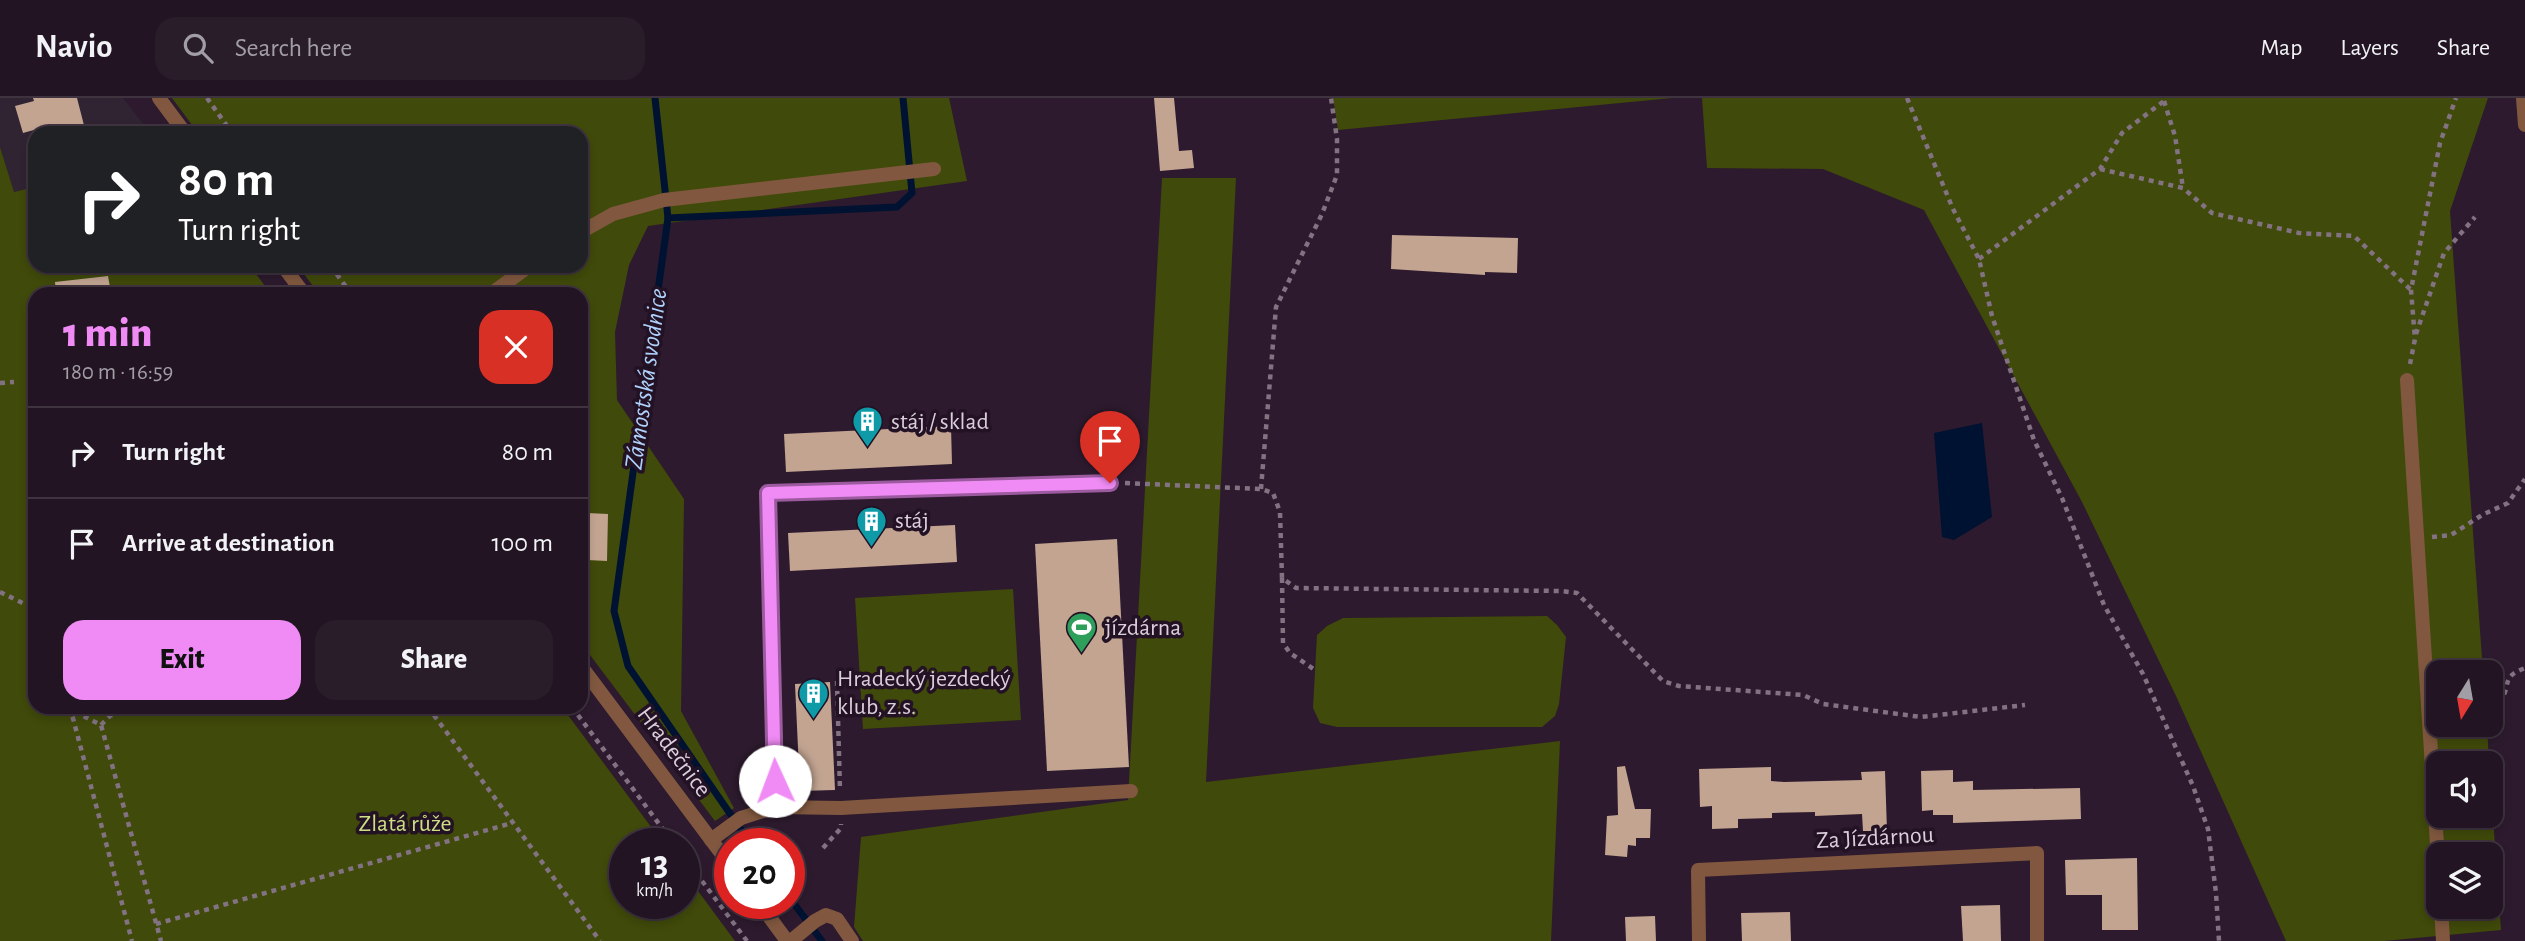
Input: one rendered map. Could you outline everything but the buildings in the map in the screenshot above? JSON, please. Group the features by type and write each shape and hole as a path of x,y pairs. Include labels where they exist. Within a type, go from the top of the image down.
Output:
{"street":[{"path":"159,98 180,126"},
{"path":"2523,98 2525,125"},
{"path":"588,228 613,215 664,200 934,169"},
{"path":"500,287 520,273"},
{"path":"2407,380 2437,842"},
{"path":"776,807 768,493 1110,483"},
{"name":"Hradečnice","path":"588,675 714,844"},
{"path":"711,840 741,818 776,807 841,807 1131,791"},
{"name":"Za Jízdárnou","path":"1699,941 1698,870 2037,853 2037,941"},
{"path":"771,919 789,941 815,920 826,915 837,919 852,941"},
{"path":"2442,919 2443,941"}],"path":[{"path":"206,98 227,126"},
{"path":"1261,489 1276,307 1322,214 1337,175 1337,139 1331,98"},
{"path":"1907,98 1954,209 1979,259 1992,316 2034,440 2062,498 2104,605 2143,674 2193,786 2208,829 2219,941"},
{"path":"2415,339 2410,290 2440,143 2456,98"},
{"path":"1979,259 2099,169 2122,133 2164,100 2175,136 2183,188"},
{"path":"2099,169 2183,188 2212,213 2299,233 2354,236 2410,290"},
{"path":"2407,380 2415,339 2444,253 2475,217"},
{"path":"0,383 14,382"},
{"path":"2417,538 2451,535 2482,515 2508,503 2525,479"},
{"path":"1110,483 1144,482 1273,492 1280,512 1283,643 1290,653 1315,670"},
{"path":"1282,578 1296,588 1303,589 1577,593 1663,681 1679,686 1803,695 1823,704 1921,717 2025,705"},
{"path":"0,592 28,606"},
{"path":"2503,695 2509,677 2517,670 2525,668"},
{"path":"823,848 841,828 837,681"},
{"path":"71,714 132,941"},
{"path":"83,714 101,724"},
{"path":"101,724 115,714"},
{"path":"433,714 600,941"},
{"path":"577,714 662,828"},
{"path":"101,724 161,941"},
{"path":"156,924 512,823"},
{"path":"700,878 747,941"}],"shaded area":[{"path":"0,98 123,98 145,126 28,126 28,189 14,192 0,147"}],"green space":[{"path":"172,98 949,98 967,181 648,226 629,265 615,332 617,400 684,499 681,711 734,808 715,821 588,652 588,287 314,287 303,273 588,273 588,126 193,126"},
{"path":"1333,98 1672,98 1338,130"},
{"path":"1702,98 2488,98 2450,211 2482,660 2426,660 2426,737 2488,737 2488,751 2426,751 2426,828 2494,828 2495,842 2426,842 2426,919 2500,919 2501,930 2384,941 2286,941 2176,696 2082,502 1924,210 1823,169 1707,168"},
{"name":"Zlatá růže","path":"0,147 14,192 28,189 28,273 255,273 266,287 28,287 28,714 567,714 652,828 609,828 609,919 700,919 700,894 714,913 714,919 719,919 735,941 0,941"},
{"path":"1162,178 1236,178 1206,782 1560,741 1551,941 863,941 854,927 861,837 1128,800"},
{"path":"1013,589 1021,720 863,729 855,598"},
{"path":"1547,616 1566,637 1559,704 1555,716 1542,727 1337,727 1320,723 1313,708 1317,635 1343,618"}],"water":[{"path":"1982,423 1992,517 1954,540 1942,537 1934,433"}],"waterway":[{"path":"655,98 668,218"},
{"name":"Zámostská svodnice","path":"740,828 628,666 614,611 668,218 897,207 912,193 903,98"},
{"name":"Zámostská svodnice","path":"805,918 822,941"}],"place":[{"name":"stáj / sklad","path":"868,449"},
{"name":"stáj","path":"872,548"},
{"name":"jízdárna","path":"1082,655"},
{"name":"Hradecký jezdecký klub, z.s.","path":"814,720"}],"route":[{"path":"775,781 768,493 1110,483"}]}
